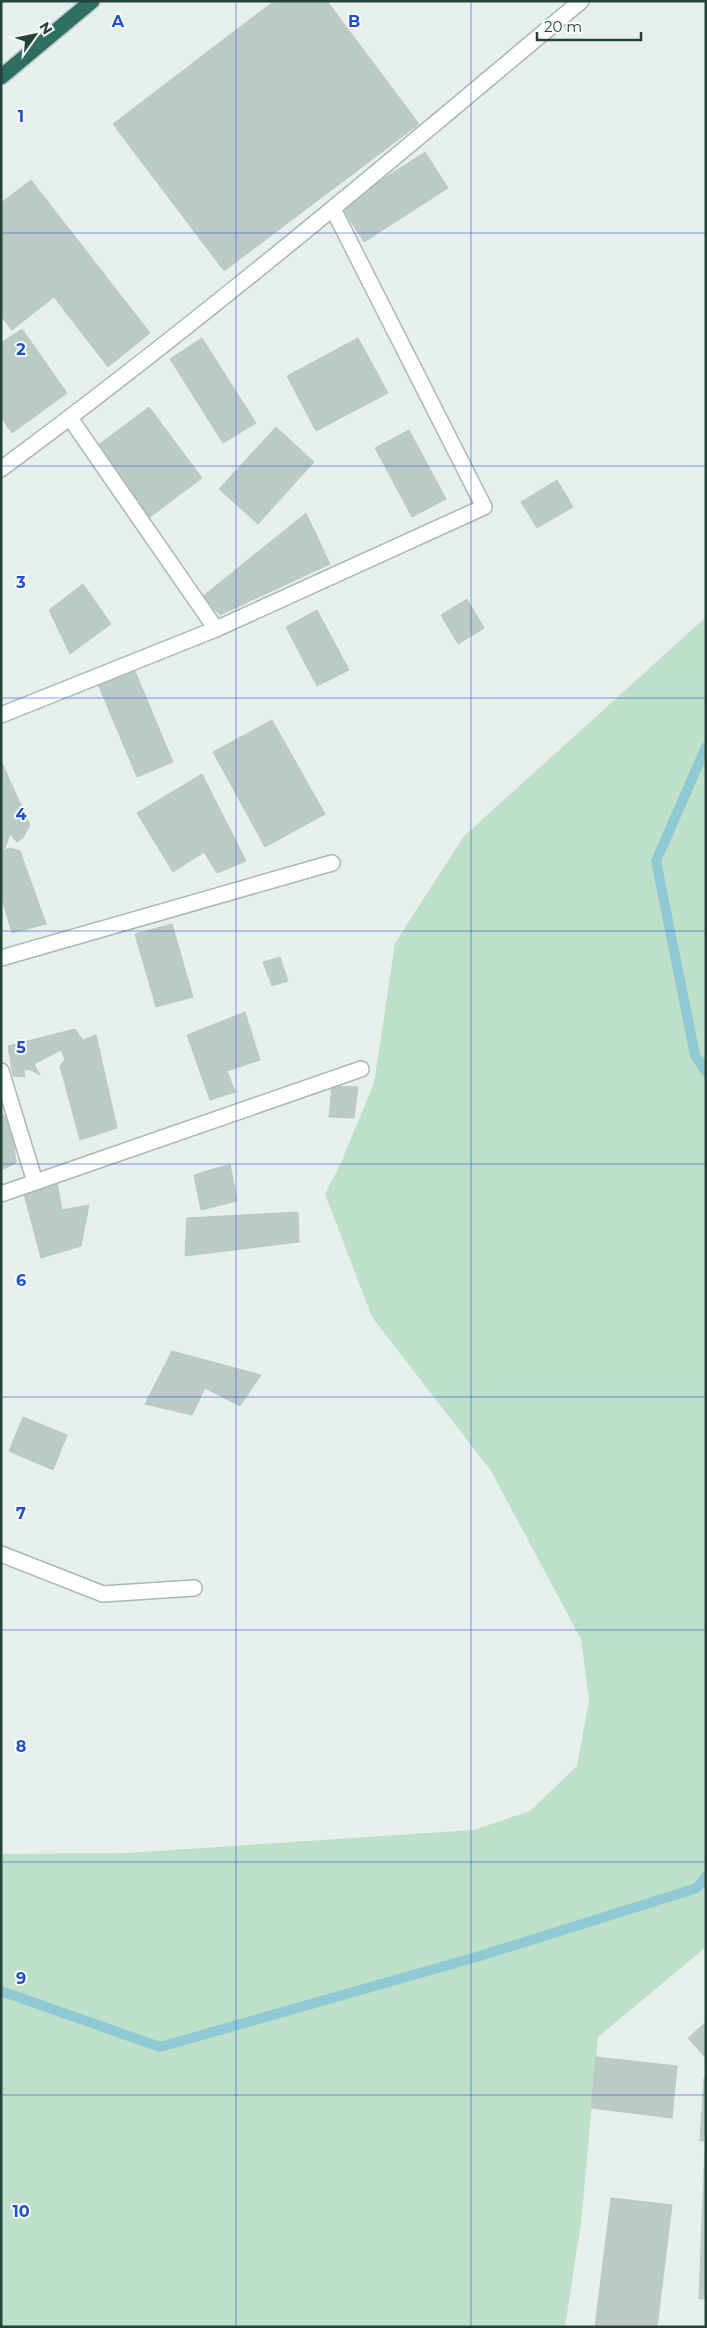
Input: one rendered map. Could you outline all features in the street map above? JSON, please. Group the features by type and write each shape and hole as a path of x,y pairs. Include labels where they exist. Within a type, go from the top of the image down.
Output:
{"highway":[{"path":"1,77 92,1"}],"street":[{"path":"1,469 70,418 333,209 581,1"},
{"path":"1,716 216,629 484,507 333,209"},
{"path":"70,418 216,629"},
{"path":"1,958 332,863"},
{"path":"1,1194 362,1069"},
{"path":"1,1071 35,1182"},
{"path":"1,1554 103,1594 194,1588"}],"green space":[{"path":"706,617 706,1947 598,2037 581,2223 565,2327 1,2327 1,1854 128,1853 473,1830 530,1811 577,1766 589,1700 581,1639 491,1471 372,1317 325,1194 340,1165 374,1083 395,943 464,836"}],"building":[{"path":"274,1 327,1 419,124 224,271 113,124"},
{"path":"425,152 448,188 364,242 341,206"},
{"path":"31,180 150,333 108,367 54,297 12,330 1,316 1,203"},
{"path":"22,329 67,393 12,433 1,417 1,343"},
{"path":"202,338 256,423 223,443 170,359"},
{"path":"358,338 388,393 316,431 287,376"},
{"path":"149,407 202,478 146,520 93,449"},
{"path":"276,427 314,462 258,524 219,489"},
{"path":"409,430 446,499 412,517 375,448"},
{"path":"557,480 573,507 537,528 521,502"},
{"path":"306,513 330,564 220,615 202,597"},
{"path":"83,584 111,624 70,654 49,610"},
{"path":"467,599 484,628 458,644 441,615"},
{"path":"317,610 349,670 317,686 286,627"},
{"path":"134,669 173,762 137,777 98,684"},
{"path":"272,720 325,814 265,847 213,752"},
{"path":"1,761 30,825 23,838 17,842 10,834 5,848 1,849"},
{"path":"202,774 246,861 217,873 204,852 173,872 137,813"},
{"path":"10,848 20,851 46,924 12,933 1,896 1,851"},
{"path":"172,924 193,997 156,1007 135,934"},
{"path":"280,957 288,981 272,986 263,962"},
{"path":"245,1012 260,1060 227,1071 235,1092 210,1100 187,1035"},
{"path":"75,1029 83,1040 96,1035 117,1128 80,1140 60,1066 65,1059 61,1050 34,1064 40,1075 31,1070 24,1069 25,1077 13,1076 8,1046"},
{"path":"332,1086 358,1087 354,1118 329,1117"},
{"path":"1,1114 11,1119 16,1163 1,1170"},
{"path":"230,1164 237,1201 201,1210 194,1175"},
{"path":"57,1183 62,1210 89,1205 81,1246 41,1258 24,1194"},
{"path":"298,1212 299,1242 185,1256 187,1218"},
{"path":"172,1351 261,1375 240,1406 205,1388 192,1415 145,1404"},
{"path":"23,1417 67,1435 53,1470 9,1451"},
{"path":"706,2022 706,2058 688,2038"},
{"path":"596,2057 677,2066 672,2118 591,2108"},
{"path":"704,2078 706,2078 706,2141 700,2141"},
{"path":"705,2143 706,2299 699,2299"},
{"path":"611,2198 672,2205 657,2327 595,2327"}],"waterway":[{"path":"706,747 656,861 695,1055 706,1072"},
{"path":"1,1991 160,2047 480,1956 697,1888 706,1876"}]}
